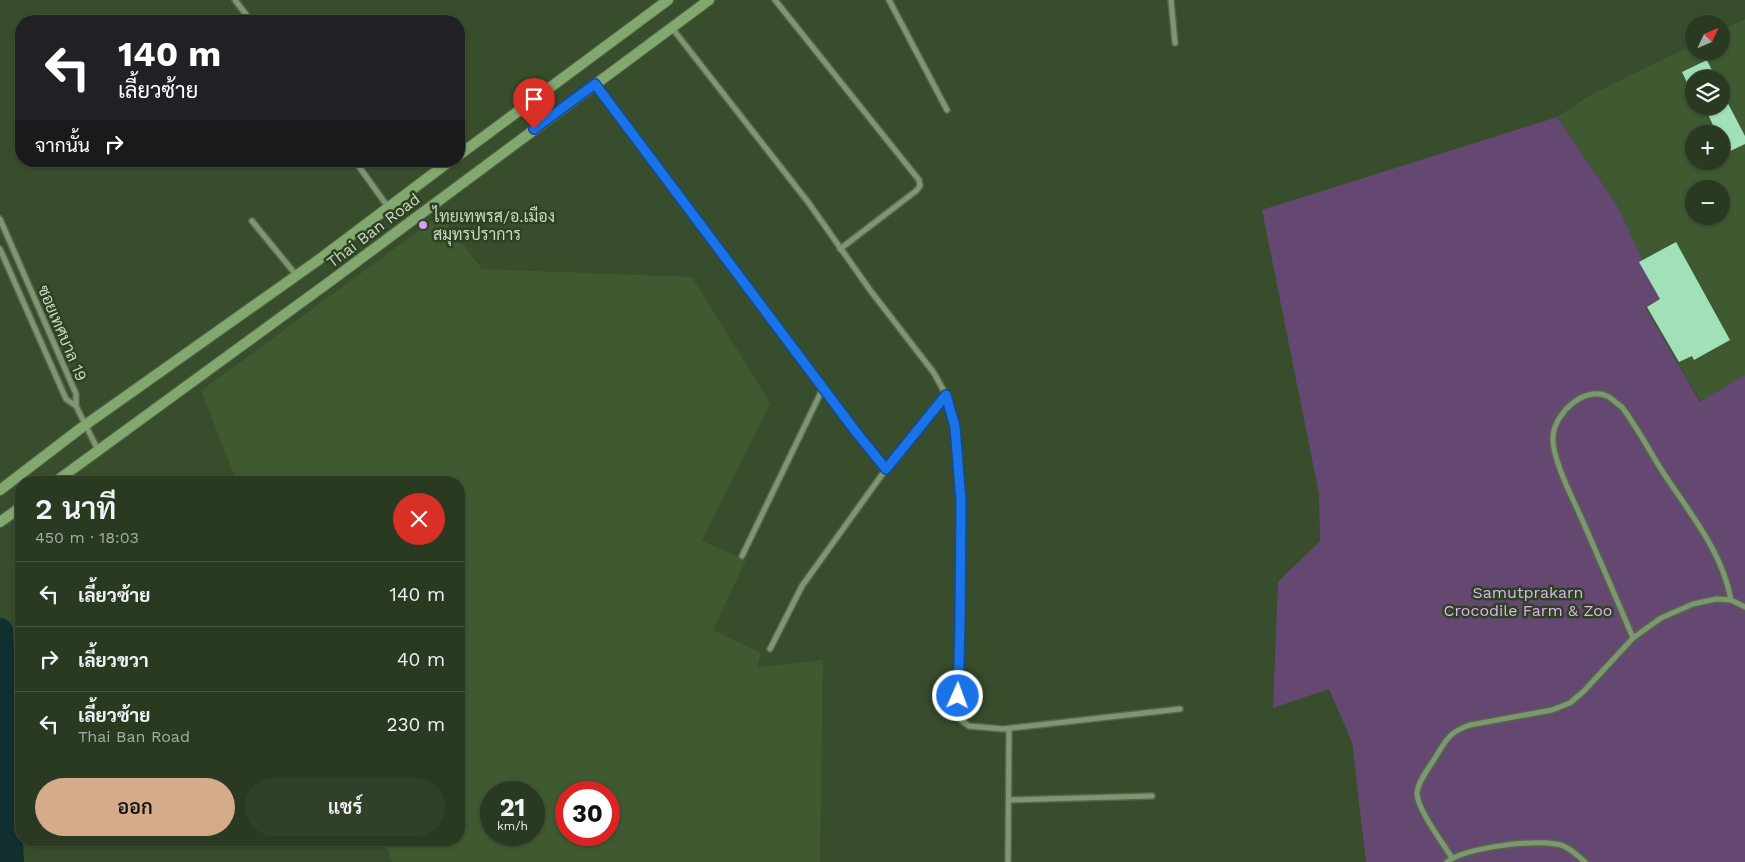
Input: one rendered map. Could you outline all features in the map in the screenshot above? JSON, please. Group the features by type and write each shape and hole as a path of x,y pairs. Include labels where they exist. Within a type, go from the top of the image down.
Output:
{"street":[{"path":"235,0 246,15"},
{"path":"465,151 668,0"},
{"name":"Thai Ban Road","path":"63,476 709,0"},
{"path":"775,0 919,180 920,186 916,190 840,248"},
{"path":"889,0 947,110"},
{"path":"1171,0 1175,43"},
{"path":"672,27 808,202 870,290 934,373 946,395 955,427 961,501 958,714 961,720 968,726 1009,729 1180,709"},
{"path":"595,84 886,469"},
{"path":"359,167 389,207"},
{"name":"Thai Ban Road","path":"18,476 85,425 297,276 442,167"},
{"name":"ซอยเทศบาล 19","path":"0,219 76,394 76,406"},
{"path":"252,221 297,276"},
{"name":"ซอยเทศบาล 19","path":"0,249 66,398 76,406"},
{"path":"742,556 823,388"},
{"path":"1633,638 1570,494 1556,456 1553,436 1556,425 1567,408 1578,398 1597,394 1608,396 1622,407 1710,542 1722,568 1731,600"},
{"path":"770,649 802,586 886,469 946,395"},
{"path":"76,406 98,451"},
{"name":"Thai Ban Road","path":"0,490 15,479"},
{"path":"0,522 15,511"},
{"path":"1452,858 1422,811 1417,793 1422,780 1448,737 1458,729 1470,725 1552,710 1570,703 1584,691 1633,638 1661,618 1693,604 1716,599 1731,600 1745,607"},
{"path":"1008,862 1009,729"},
{"path":"1009,800 1152,796"},
{"path":"1447,862 1466,852 1485,848 1537,843 1557,844 1571,850 1585,862"}],"shaded area":[{"path":"1745,19 1745,375 1701,402 1645,307 1617,205 1557,117 1589,96 1685,48 1685,60 1730,60 1730,26"},
{"path":"440,215 482,269 692,277 770,403 702,541 746,560 713,630 761,653 757,667 823,660 820,862 392,862 386,846 465,846 465,476 235,476 201,391"}],"green space":[{"name":"Samutprakarn Crocodile Farm & Zoo","path":"1557,117 1617,205 1660,299 1645,307 1700,402 1745,375 1745,862 1366,862 1352,742 1329,689 1273,708 1278,582 1320,541 1319,494 1262,210"}],"building":[{"path":"1707,60 1712,70 1686,70"},
{"path":"1730,107 1745,136 1745,144 1730,151 1730,125 1713,125 1708,115 1730,115"},
{"path":"1676,242 1730,340 1694,360 1692,356 1679,362 1647,307 1660,299 1639,262"}],"waterway":[{"path":"0,631 11,862"}],"place":[{"name":"ไทยเทพรส/อ.เมือง สมุทรปราการ","path":"423,225"}],"route":[{"path":"534,129 595,84 856,432 886,469 946,395 955,427 961,501 958,696"}]}
